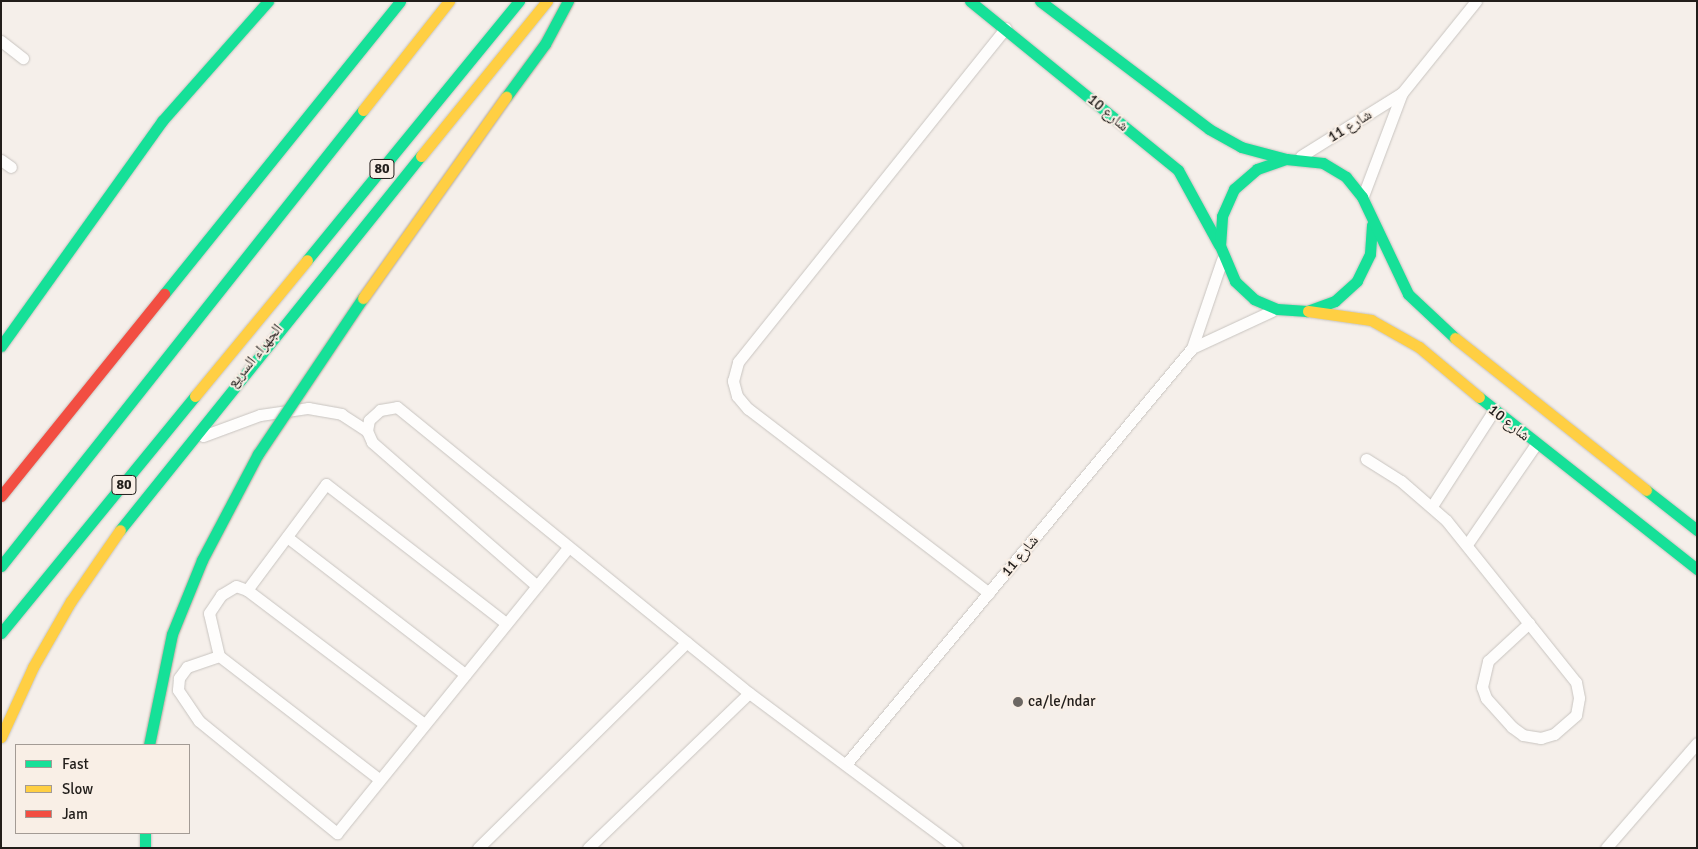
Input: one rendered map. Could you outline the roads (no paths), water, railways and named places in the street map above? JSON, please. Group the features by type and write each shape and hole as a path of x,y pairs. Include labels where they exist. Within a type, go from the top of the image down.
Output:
{"main road":[{"path":"1,346 162,120 268,1"},
{"path":"1,496 400,1"},
{"path":"1,566 450,1"},
{"name":"الجهراء السريع","path":"1,633 519,1"},
{"name":"الجهراء السريع","path":"1,737 33,667 71,601 181,446 547,1"},
{"path":"149,744 172,634 202,560 258,454 419,216 545,44 568,1"},
{"path":"1040,1 1209,129 1241,147 1292,159 1324,163 1346,177 1362,197 1372,225 1408,294 1429,317 1697,530"},
{"name":"شارع 10","path":"973,2 1178,170 1221,252"},
{"path":"1292,159 1257,169 1234,189 1222,216 1221,252 1235,281 1254,299 1277,309 1307,311 1335,301 1357,281 1370,254 1372,225"},
{"name":"شارع 10","path":"1307,311 1371,320 1394,330 1536,444 1697,569"},
{"path":"144,834 145,848"}],"lane":[{"name":"شارع 11","path":"1362,197 1402,93 1476,1"},
{"path":"988,593 748,409 737,396 733,381 738,362 1006,28"},
{"path":"1,41 23,58"},
{"name":"شارع 11","path":"1292,159 1402,93"},
{"name":"شارع 11","path":"847,763 1192,348 1221,252"},
{"name":"شارع 11","path":"1192,348 1277,309"},
{"path":"367,431 369,420 380,410 398,407 749,693 847,763 957,848"},
{"path":"181,446 228,424 308,408 341,414 367,431 372,442 537,586"},
{"path":"1432,506 1494,410"},
{"path":"1468,543 1536,444"},
{"path":"1366,459 1432,506 1468,543 1529,624 1567,668 1576,682 1579,698 1576,715 1554,734 1541,738 1523,735 1512,727 1486,698 1482,687 1488,661 1529,624"},
{"path":"246,590 326,484 506,623"},
{"path":"287,536 465,674"},
{"path":"220,656 187,667 179,678 178,690 199,721 337,833 569,547"},
{"path":"379,779 220,656 209,613 220,595 236,586 246,590 424,724"},
{"path":"478,848 687,642"},
{"path":"588,848 749,693"},
{"path":"1606,848 1697,743"}],"place":[{"name":"ca/le/ndar","path":"1018,702"}]}
